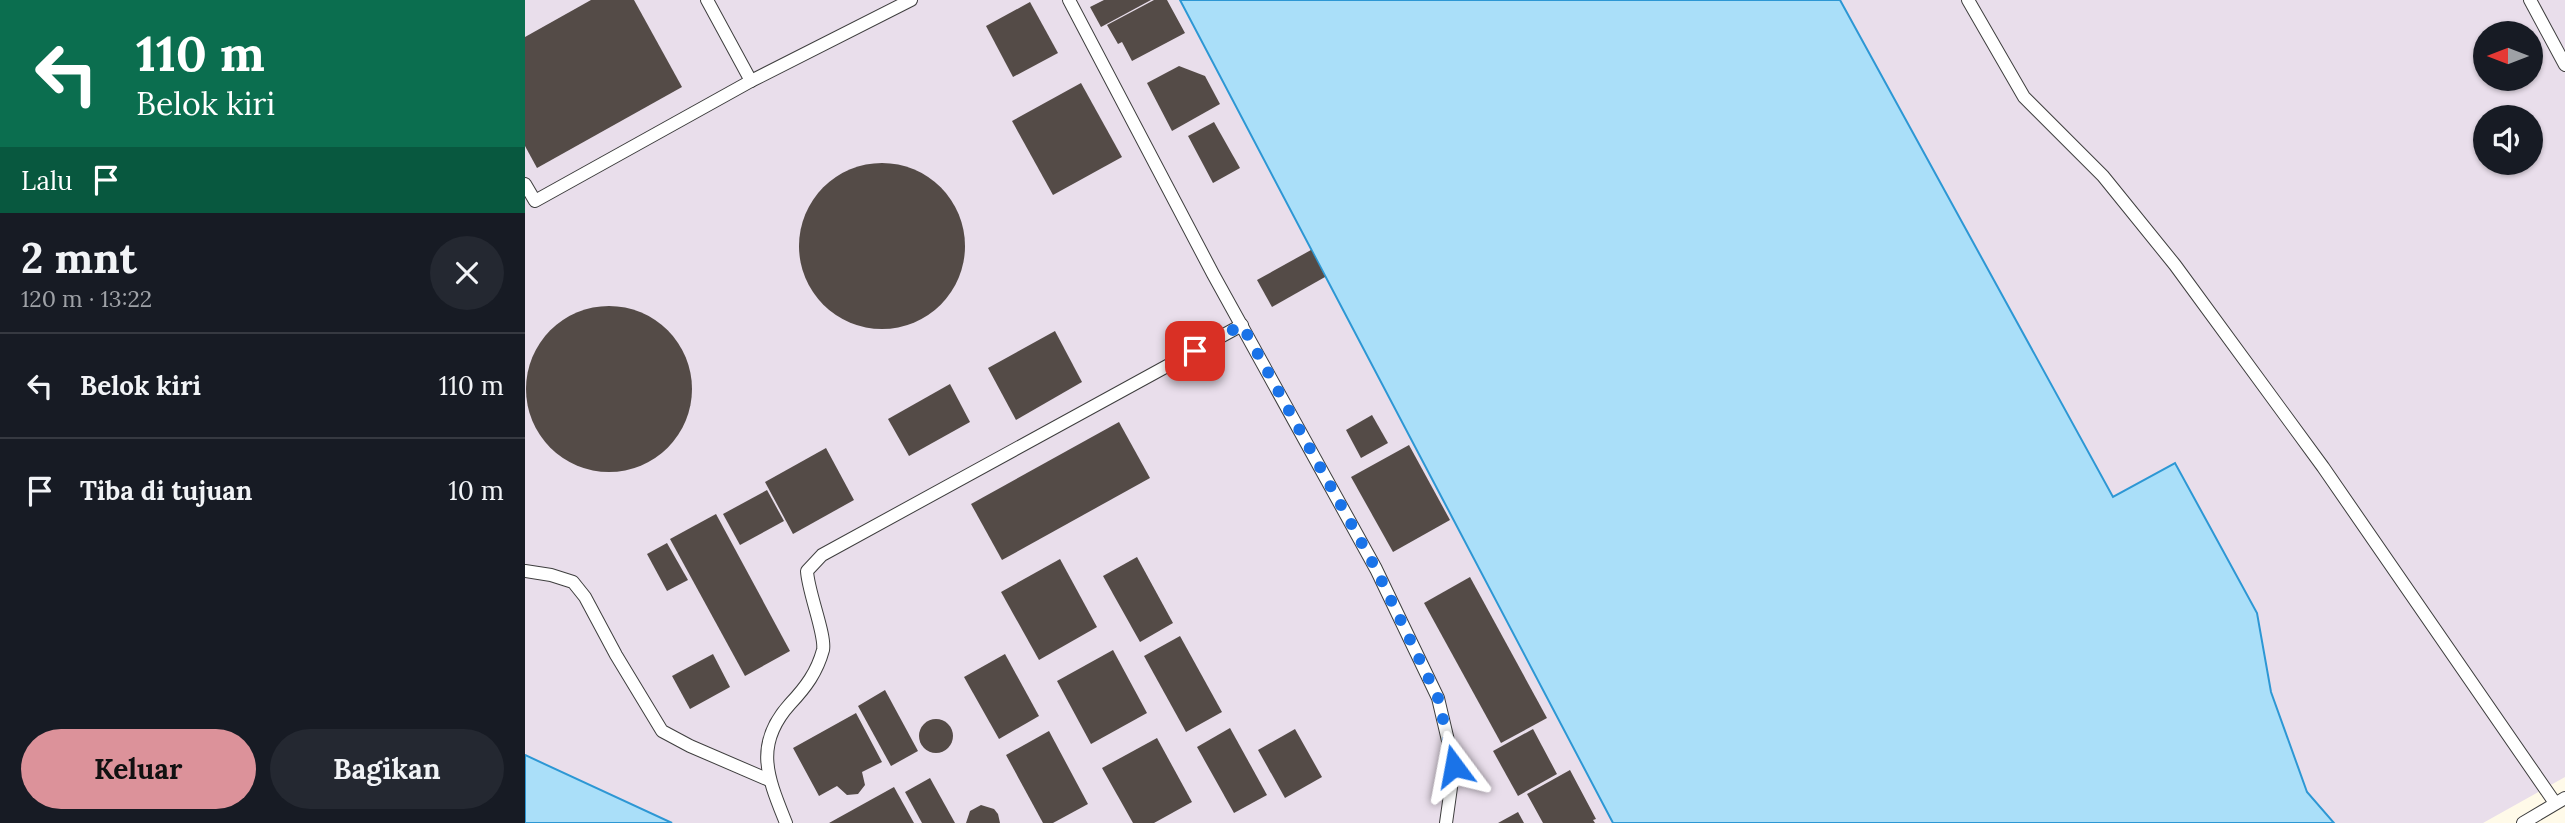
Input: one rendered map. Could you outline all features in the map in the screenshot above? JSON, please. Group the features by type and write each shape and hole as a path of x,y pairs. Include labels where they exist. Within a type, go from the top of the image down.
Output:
{"lane":[{"path":"707,0 751,81"},
{"path":"525,184 530,204 751,81 911,0"},
{"path":"1069,0 1376,569 1438,698 1454,766 1445,823"},
{"path":"1968,0 2024,97 2103,176 2175,265 2323,467 2560,801 2523,823"},
{"path":"2530,0 2565,65"},
{"path":"786,823 769,780 767,758 770,732 817,669 824,645 808,588 807,571 822,555 1242,325"},
{"path":"525,571 573,582 585,597 662,731 769,780"}],"shaded area":[{"path":"525,0 1180,0 1613,823 672,823 525,755"},
{"path":"1840,0 2565,0 2565,777 2483,823 2334,823 2307,792 2271,692 2257,613 2175,463 2113,498"}],"water":[{"path":"1180,0 1840,0 2113,497 2175,463 2257,613 2271,692 2307,792 2334,823 1613,823"},
{"path":"525,755 672,823 525,823"}],"building":[{"path":"591,0 634,0 682,87 537,168 525,146 525,37"},
{"path":"1104,0 1151,0 1101,27 1090,7"},
{"path":"1154,0 1167,0 1185,33 1132,61 1122,42 1118,44 1107,25"},
{"path":"1030,2 1058,53 1013,77 986,26"},
{"path":"1179,66 1205,76 1220,104 1172,131 1147,83"},
{"path":"1081,83 1122,157 1053,195 1012,121"},
{"path":"1214,122 1240,168 1213,183 1188,136"},
{"path":"882,163 914,169 941,187 959,214 965,246 959,278 941,305 914,323 882,329 850,323 823,305 805,278 799,246 805,214 823,187 850,169"},
{"path":"1311,250 1325,277 1272,307 1257,280"},
{"path":"609,306 641,312 668,330 686,357 692,389 686,421 668,448 641,466 609,472 577,466 550,448 532,421 526,389 532,357 550,330 577,312"},
{"path":"1055,331 1082,382 1016,420 988,368"},
{"path":"950,384 970,422 909,456 888,419"},
{"path":"1372,415 1388,443 1361,458 1346,430"},
{"path":"1119,422 1150,478 1002,560 971,504"},
{"path":"1409,445 1450,520 1393,552 1351,477"},
{"path":"826,448 854,500 793,534 765,482"},
{"path":"767,490 784,521 740,545 723,514"},
{"path":"716,514 790,651 745,676 670,539"},
{"path":"667,543 688,580 667,591 647,554"},
{"path":"1137,557 1173,623 1140,642 1103,576"},
{"path":"1060,559 1097,627 1039,660 1001,592"},
{"path":"1470,577 1547,718 1501,743 1424,603"},
{"path":"1180,636 1222,712 1186,732 1144,656"},
{"path":"1113,650 1147,713 1091,744 1057,681"},
{"path":"713,654 730,687 690,709 672,676"},
{"path":"1005,654 1039,716 999,739 964,677"},
{"path":"885,690 918,751 891,766 858,706"},
{"path":"856,713 882,762 862,772 865,785 858,794 847,795 837,786 819,796 793,748"},
{"path":"936,719 948,724 953,736 948,748 936,753 924,748 919,736 924,724"},
{"path":"1230,728 1267,795 1234,813 1197,747"},
{"path":"1295,729 1322,777 1285,798 1258,750"},
{"path":"1533,729 1557,774 1518,796 1493,751"},
{"path":"1049,731 1088,804 1053,823 1043,823 1006,755"},
{"path":"1157,738 1192,802 1154,823 1133,823 1102,768"},
{"path":"1570,770 1596,819 1593,820 1595,823 1543,823 1527,794"},
{"path":"930,778 955,823 922,823 905,792"},
{"path":"894,787 914,823 829,823"},
{"path":"981,805 994,809 1000,823 966,823 970,811"},
{"path":"1518,812 1524,823 1498,823"}],"route":[{"path":"1195,351 1242,325 1376,569 1438,698 1454,766"}]}
